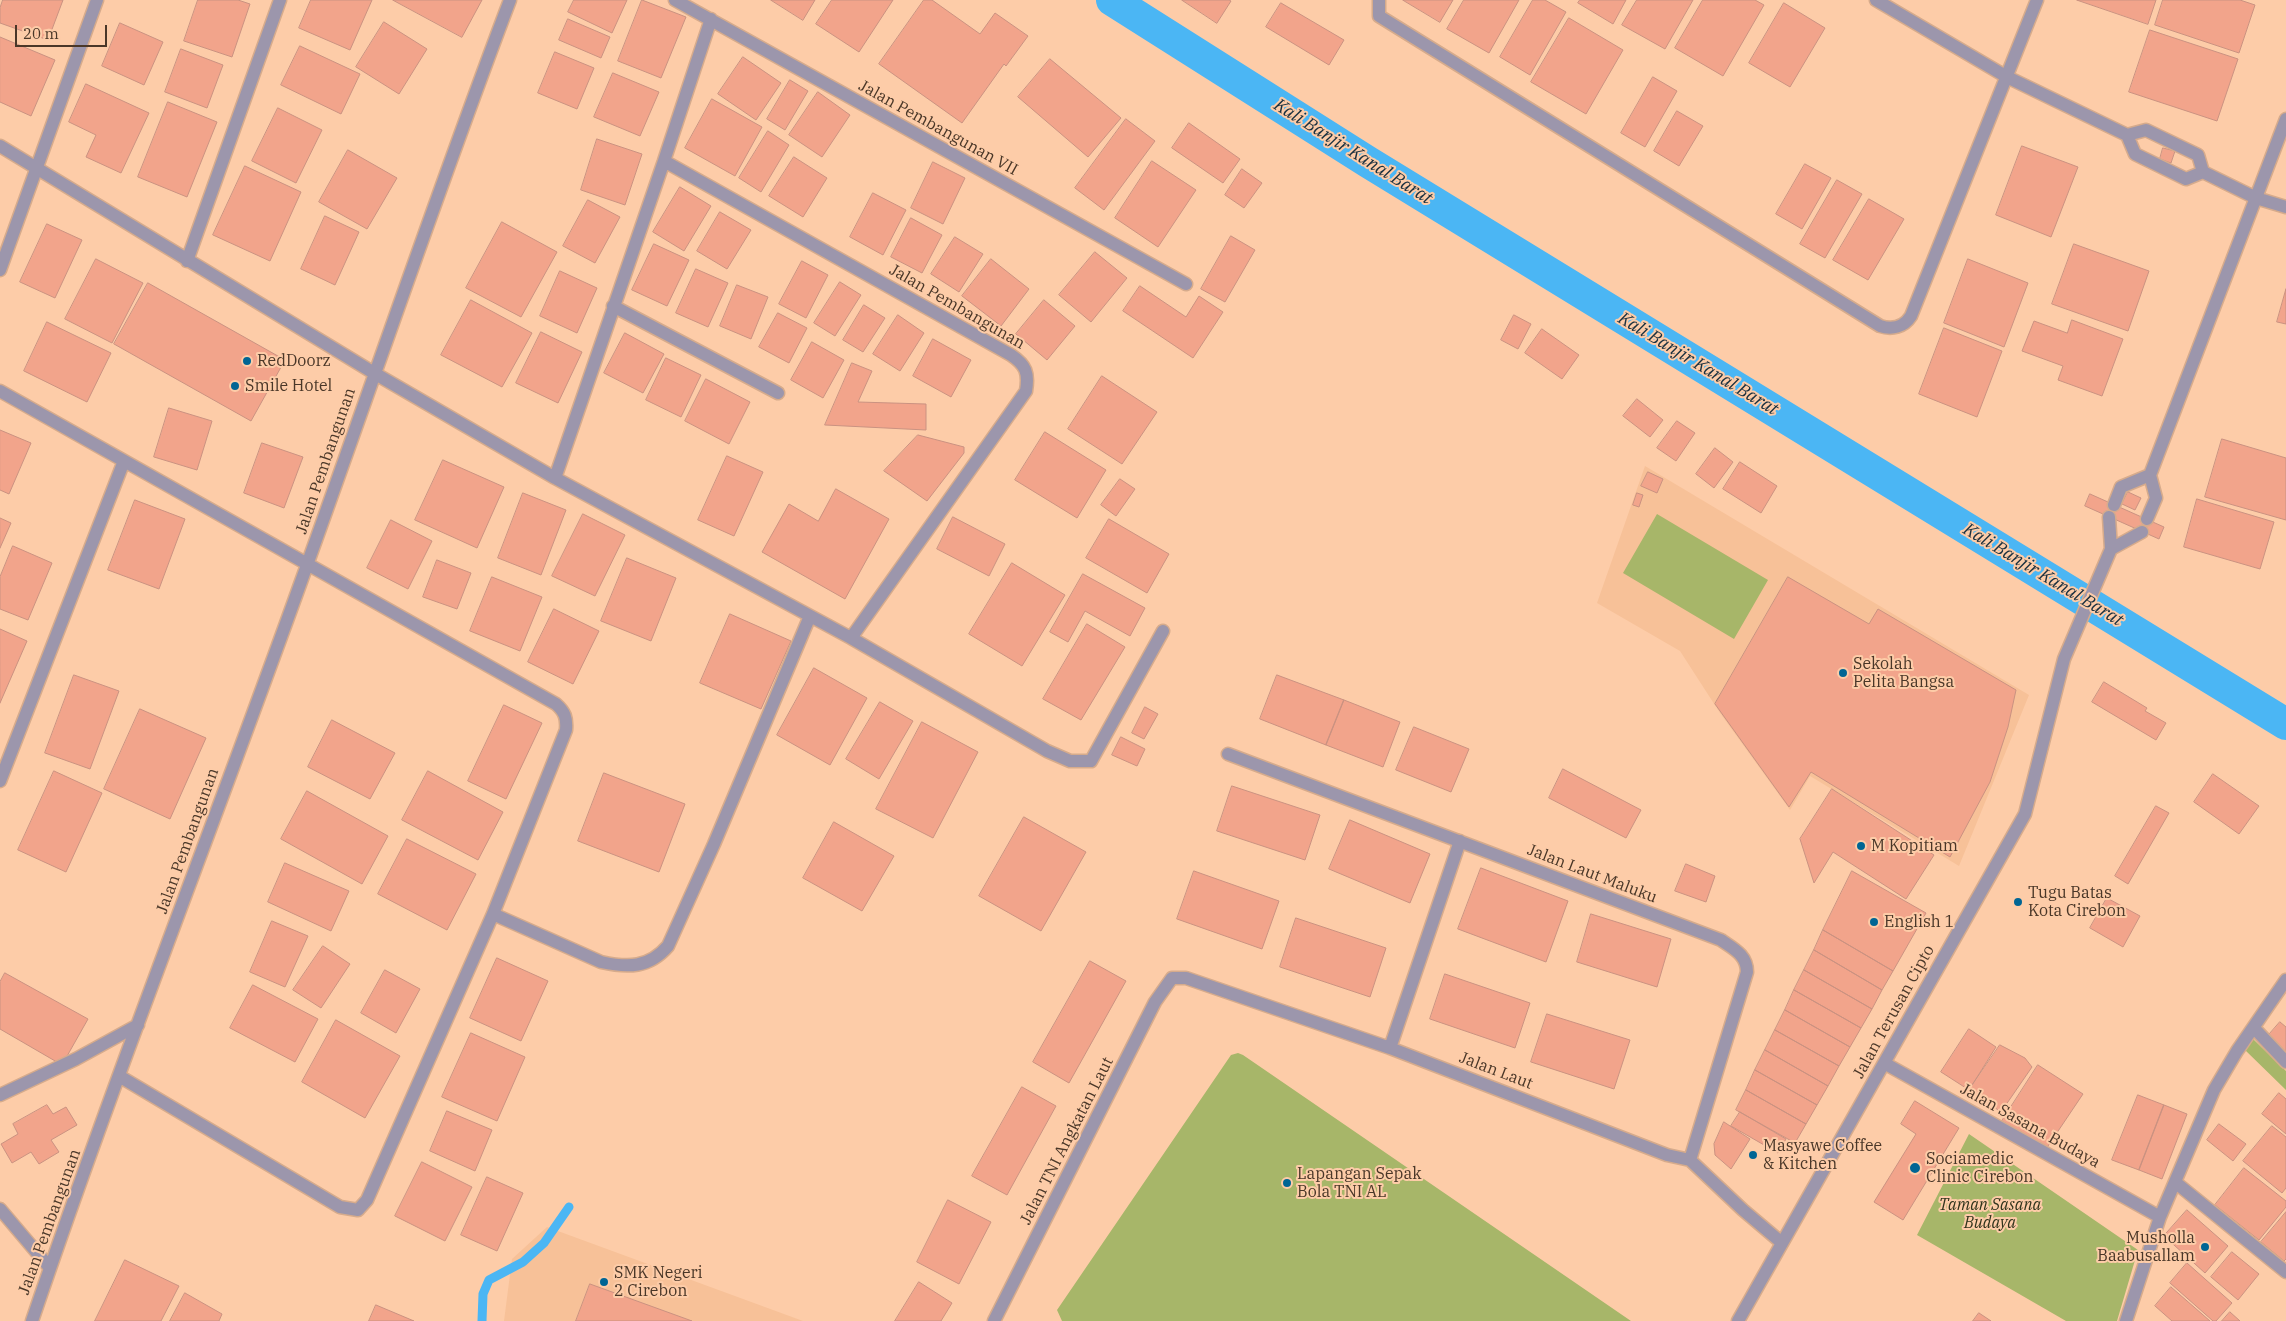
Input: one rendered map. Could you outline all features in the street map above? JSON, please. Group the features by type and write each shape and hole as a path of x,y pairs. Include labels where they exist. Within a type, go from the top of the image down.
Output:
{"street":[{"path":"0,270 97,0"},
{"path":"187,261 280,0"},
{"name":"Jalan Pembangunan","path":"32,1321 119,1076 307,565 449,161 510,0"},
{"name":"Jalan Pembangunan VII","path":"675,0 1186,284"},
{"path":"1379,0 1379,16 1880,326 1888,329 1904,324 1912,316 2037,0"},
{"path":"1876,0 2007,77 2127,135 2146,130 2198,155 2203,172 2256,198 2286,206"},
{"path":"555,478 711,20"},
{"path":"2147,519 2156,498 2150,475 2286,119"},
{"path":"2127,135 2135,154 2186,179 2203,172"},
{"name":"Jalan Pembangunan","path":"0,146 374,373 555,478 851,638 1047,751 1070,762 1091,761 1163,631"},
{"name":"Jalan Pembangunan","path":"664,162 1011,355 1022,363 1026,370 1028,378 1026,391 851,638"},
{"path":"613,306 778,393"},
{"path":"0,391 556,704 564,711 567,720 566,730 493,914 367,1200 358,1210 340,1207 119,1076"},
{"path":"0,781 124,461"},
{"path":"2114,504 2121,487 2150,475"},
{"path":"2109,517 2110,549 2142,532"},
{"name":"Jalan Terusan Cipto","path":"1738,1321 2025,814 2068,650 2110,549"},
{"path":"493,914 601,962 615,965 641,964 651,962 661,955 668,946 714,844 810,616"},
{"name":"Jalan Laut Maluku","path":"1228,754 1721,940 1742,956 1747,966 1747,972 1690,1160"},
{"path":"1390,1048 1460,841"},
{"name":"Jalan Laut","path":"1172,978 1186,978 1390,1048 1667,1155 1690,1160"},
{"name":"Jalan TNI Angkatan Laut","path":"994,1321 1155,1002 1172,978"},
{"path":"2126,1321 2160,1217 2214,1090 2223,1073 2286,980"},
{"path":"0,1095 76,1059 138,1025"},
{"path":"2254,1028 2286,1062"},
{"name":"Jalan Sasana Budaya","path":"1884,1063 2160,1217"},
{"path":"1690,1160 1743,1210 1782,1242"},
{"path":"2176,1182 2286,1272"},
{"path":"0,1209 50,1268"}],"shaded area":[{"name":"Sekolah Pelita Bangsa","path":"1645,466 2029,695 1959,866 1810,776 1790,810 1720,713 1680,651 1597,603"},
{"name":"SMK Negeri 2 Cirebon","path":"547,1227 803,1321 504,1321 512,1259"}],"green space":[{"path":"1657,514 1768,580 1734,639 1623,573"},
{"path":"2252,1038 2286,1071 2286,1090 2245,1050"},
{"name":"Lapangan Sepak Bola TNI AL","path":"1238,1053 1631,1321 1062,1321 1057,1310 1231,1055"},
{"name":"Taman Sasana Budaya","path":"1969,1134 2138,1250 2117,1321 2066,1321 1917,1235"}],"building":[{"path":"3,0 63,0 48,40 0,23 0,8"},
{"path":"198,0 238,0 250,4 232,57 184,41"},
{"path":"311,0 372,0 350,50 299,28"},
{"path":"393,0 482,0 462,37"},
{"path":"574,0 627,0 612,33 568,12"},
{"path":"642,0 686,17 661,78 618,61"},
{"path":"771,0 815,0 803,20"},
{"path":"832,0 893,0 859,52 816,24"},
{"path":"924,0 932,0 980,34 995,13 1028,36 1006,66 1004,64 962,123 879,64"},
{"path":"1182,0 1229,0 1231,1 1217,23"},
{"path":"1403,0 1453,0 1440,22"},
{"path":"1464,0 1519,0 1489,53 1447,29"},
{"path":"1533,0 1545,0 1566,12 1530,75 1500,57"},
{"path":"1580,0 1626,0 1613,24 1578,3"},
{"path":"1637,0 1693,0 1665,49 1622,25"},
{"path":"1703,0 1755,0 1764,5 1723,76 1675,48"},
{"path":"2077,0 2156,0 2148,24"},
{"path":"2163,0 2240,0 2255,5 2239,53 2155,25"},
{"path":"1281,3 1344,40 1329,65 1266,27"},
{"path":"1784,3 1825,28 1790,87 1749,63"},
{"path":"1569,18 1623,50 1586,114 1531,82"},
{"path":"568,19 610,37 601,58 559,40"},
{"path":"384,22 427,49 399,94 356,67"},
{"path":"120,23 163,42 144,85 102,66"},
{"path":"2150,30 2238,59 2217,121 2129,92"},
{"path":"0,37 55,60 31,116 0,102"},
{"path":"300,46 360,74 341,114 281,85"},
{"path":"181,49 223,65 207,108 165,92"},
{"path":"555,52 594,68 577,109 538,93"},
{"path":"743,57 781,83 756,120 718,94"},
{"path":"1050,59 1121,118 1088,157 1018,97"},
{"path":"613,73 659,92 640,136 594,117"},
{"path":"1653,77 1677,91 1645,147 1621,133"},
{"path":"790,80 808,91 785,130 767,119"},
{"path":"86,84 149,113 121,173 86,157 96,135 69,122"},
{"path":"818,92 850,115 822,157 789,135"},
{"path":"712,99 762,127 735,176 685,148"},
{"path":"168,102 217,122 187,197 138,177"},
{"path":"278,108 322,130 296,183 252,161"},
{"path":"1677,111 1703,126 1679,166 1654,151"},
{"path":"1126,119 1155,141 1104,210 1075,188"},
{"path":"1189,123 1240,159 1223,183 1172,148"},
{"path":"768,131 789,145 761,192 739,178"},
{"path":"597,139 642,154 625,205 581,190"},
{"path":"2022,146 2078,167 2051,237 1996,215"},
{"path":"2163,148 2175,151 2171,163 2160,159"},
{"path":"348,150 397,178 367,229 319,202"},
{"path":"794,157 827,178 803,217 769,196"},
{"path":"1152,161 1196,190 1158,247 1115,218"},
{"path":"933,162 965,178 943,224 911,208"},
{"path":"1805,164 1831,178 1802,229 1776,214"},
{"path":"245,166 301,192 270,261 213,235"},
{"path":"1242,169 1262,183 1244,208 1225,195"},
{"path":"1837,180 1862,194 1825,258 1800,244"},
{"path":"680,187 711,206 684,251 653,232"},
{"path":"873,193 906,210 883,255 850,237"},
{"path":"1869,199 1904,219 1868,280 1833,260"},
{"path":"588,200 620,217 595,263 563,246"},
{"path":"720,212 751,230 727,269 697,251"},
{"path":"325,216 359,232 335,285 301,269"},
{"path":"911,218 942,235 922,273 891,257"},
{"path":"502,222 557,252 521,317 466,288"},
{"path":"47,224 82,240 55,298 20,282"},
{"path":"1231,236 1255,250 1225,302 1201,289"},
{"path":"955,237 983,254 959,292 931,274"},
{"path":"654,244 689,260 667,306 632,290"},
{"path":"2074,244 2149,271 2128,331 2052,304"},
{"path":"1095,252 1127,278 1091,322 1059,295"},
{"path":"96,259 143,283 112,343 65,319"},
{"path":"991,259 1029,289 1001,326 962,296"},
{"path":"1968,259 2028,283 2004,347 1944,323"},
{"path":"802,261 828,275 806,318 779,304"},
{"path":"696,269 728,283 708,327 676,313"},
{"path":"560,271 597,288 577,333 540,316"},
{"path":"840,282 861,295 835,336 814,323"},
{"path":"148,283 285,360 251,421 114,344"},
{"path":"737,285 768,297 751,339 720,326"},
{"path":"1140,286 1186,317 1199,296 1223,312 1193,358 1123,311"},
{"path":"2286,289 2286,324 2277,322"},
{"path":"471,300 532,333 502,387 441,355"},
{"path":"1044,300 1075,326 1047,360 1016,334"},
{"path":"864,305 885,318 863,352 843,340"},
{"path":"778,313 807,328 789,363 759,347"},
{"path":"898,315 924,333 900,371 873,354"},
{"path":"1514,315 1531,324 1518,349 1501,340"},
{"path":"2072,320 2123,339 2102,396 2058,380 2063,366 2022,351 2034,321 2067,333"},
{"path":"47,322 111,353 87,402 24,371"},
{"path":"1944,328 2002,351 1977,417 1919,394"},
{"path":"1542,329 1579,355 1562,379 1525,353"},
{"path":"541,332 582,352 558,403 516,383"},
{"path":"625,333 664,354 643,393 604,373"},
{"path":"933,339 971,360 951,397 913,376"},
{"path":"812,342 844,360 823,398 791,380"},
{"path":"666,358 701,375 681,417 646,400"},
{"path":"852,363 872,371 858,402 926,404 926,430 825,425"},
{"path":"1102,376 1157,412 1122,464 1068,429"},
{"path":"706,379 750,402 729,444 685,421"},
{"path":"1637,399 1663,420 1650,437 1623,416"},
{"path":"169,408 212,421 197,470 154,457"},
{"path":"1677,421 1695,433 1676,461 1657,448"},
{"path":"0,430 31,443 9,494 0,490"},
{"path":"1045,432 1106,470 1077,518 1015,480"},
{"path":"918,435 964,447 964,453 927,501 884,471"},
{"path":"2222,439 2286,458 2286,520 2205,497"},
{"path":"262,443 303,457 284,508 244,493"},
{"path":"1715,448 1733,462 1714,488 1696,474"},
{"path":"727,456 763,472 734,536 698,520"},
{"path":"443,460 504,487 477,548 415,520"},
{"path":"1740,462 1777,486 1761,513 1723,489"},
{"path":"1648,472 1663,479 1657,493 1641,486"},
{"path":"1120,479 1135,489 1116,516 1101,505"},
{"path":"836,489 889,519 845,599 762,552 789,504 818,521"},
{"path":"2128,492 2141,498 2135,510 2122,504"},
{"path":"523,493 566,510 541,575 498,558"},
{"path":"1637,493 1643,495 1639,507 1633,505"},
{"path":"2090,494 2164,527 2159,539 2085,506"},
{"path":"2197,499 2274,522 2260,569 2184,547"},
{"path":"135,500 185,519 159,589 108,570"},
{"path":"583,514 625,535 595,596 552,576"},
{"path":"953,517 1005,544 989,576 937,549"},
{"path":"0,518 11,523 0,548"},
{"path":"1109,519 1169,554 1147,593 1086,558"},
{"path":"391,520 432,541 408,589 367,568"},
{"path":"13,546 52,563 28,620 0,609 0,577"},
{"path":"627,558 676,578 651,641 601,621"},
{"path":"437,560 471,573 457,609 423,597"},
{"path":"1012,563 1065,595 1022,666 969,634"},
{"path":"1083,574 1145,608 1130,636 1085,611 1068,642 1050,632"},
{"path":"492,577 542,597 520,651 470,631"},
{"name":"Sekolah Pelita Bangsa","path":"1788,577 1869,624 1878,609 2016,690 2008,727 1990,782 1950,857 1811,772 1789,807 1715,704"},
{"path":"554,609 599,631 573,684 528,662"},
{"path":"730,614 791,641 761,709 700,683"},
{"path":"1087,624 1125,647 1081,720 1043,699"},
{"path":"0,629 27,641 0,703"},
{"path":"814,668 867,698 830,765 777,735"},
{"path":"74,675 119,691 90,769 45,753"},
{"path":"1277,675 1344,700 1326,745 1260,719"},
{"path":"2104,682 2147,708 2145,711 2166,723 2156,740 2092,702"},
{"path":"1344,700 1400,722 1383,767 1326,745"},
{"path":"880,702 913,721 879,779 846,759"},
{"path":"504,705 542,723 506,799 468,781"},
{"path":"1145,707 1158,714 1144,739 1132,733"},
{"path":"140,709 206,738 170,819 104,789"},
{"path":"332,720 395,753 370,799 308,767"},
{"path":"922,722 978,752 933,838 876,809"},
{"path":"1414,727 1469,749 1451,792 1396,770"},
{"path":"1121,737 1145,749 1137,766 1112,755"},
{"path":"1563,769 1641,810 1626,838 1549,798"},
{"path":"54,771 102,793 66,872 18,850"},
{"path":"428,771 503,812 478,860 402,820"},
{"path":"604,773 685,804 659,872 578,841"},
{"path":"2213,774 2259,806 2239,834 2194,802"},
{"path":"1232,786 1320,815 1305,860 1217,831"},
{"name":"M Kopitiam","path":"1832,789 1934,855 1906,899 1833,852 1814,883 1800,839"},
{"path":"307,791 388,836 362,884 281,839"},
{"path":"2156,806 2169,813 2128,884 2115,876"},
{"path":"1024,817 1086,852 1041,931 979,896"},
{"path":"1350,820 1430,854 1410,903 1329,869"},
{"path":"834,822 894,856 862,911 803,878"},
{"path":"407,839 476,874 447,930 378,894"},
{"path":"285,863 349,891 331,931 268,902"},
{"path":"1686,864 1715,876 1706,902 1675,891"},
{"path":"1481,868 1568,901 1546,962 1458,929"},
{"path":"1194,871 1279,901 1262,949 1177,919"},
{"name":"English 1","path":"1852,871 1926,913 1893,971 1823,930"},
{"path":"2107,898 2140,916 2123,947 2090,928"},
{"path":"1591,914 1671,939 1657,987 1577,962"},
{"path":"1296,918 1386,948 1370,997 1280,967"},
{"path":"272,921 308,936 285,987 250,972"},
{"path":"1823,930 1893,971 1882,990 1814,950"},
{"path":"323,946 350,964 321,1008 293,990"},
{"path":"1814,950 1882,990 1872,1009 1804,970"},
{"path":"497,958 548,981 521,1041 470,1018"},
{"path":"1090,961 1126,981 1069,1083 1033,1062"},
{"path":"385,970 420,989 396,1033 361,1013"},
{"path":"1804,970 1872,1009 1861,1028 1794,990"},
{"path":"5,973 88,1019 62,1065 0,1029 0,982"},
{"path":"1445,974 1530,1003 1515,1048 1430,1019"},
{"path":"253,985 318,1019 295,1062 230,1028"},
{"path":"1794,990 1861,1028 1850,1047 1785,1010"},
{"path":"1785,1010 1850,1047 1839,1066 1775,1030"},
{"path":"1547,1014 1630,1040 1614,1089 1531,1062"},
{"path":"336,1020 400,1056 365,1118 302,1082"},
{"path":"2280,1022 2286,1027 2286,1053 2267,1037"},
{"path":"1969,1029 1996,1047 1969,1090 1941,1072"},
{"path":"1775,1030 1839,1066 1828,1086 1765,1050"},
{"path":"471,1033 525,1057 497,1121 442,1097"},
{"path":"2000,1045 2025,1058 2032,1067 2001,1112 1969,1090"},
{"path":"1765,1050 1828,1086 1817,1105 1755,1070"},
{"path":"2038,1065 2083,1094 2046,1149 2002,1121"},
{"path":"1755,1070 1817,1105 1806,1124 1746,1090"},
{"path":"1022,1087 1056,1106 1007,1195 972,1176"},
{"path":"1746,1090 1806,1124 1795,1143 1736,1110"},
{"path":"2279,1093 2286,1099 2286,1134 2262,1114"},
{"path":"2138,1095 2164,1105 2139,1170 2112,1160"},
{"name":"Sociamedic Clinic Cirebon","path":"1915,1101 1959,1128 1903,1220 1874,1202 1916,1134 1901,1124"},
{"path":"47,1105 53,1114 66,1107 77,1125 51,1140 59,1152 39,1164 31,1152 12,1163 1,1144 18,1134 13,1124"},
{"path":"2164,1105 2187,1114 2162,1179 2139,1170"},
{"path":"447,1111 492,1130 475,1171 430,1151"},
{"path":"1740,1112 1786,1139 1778,1153 1731,1126"},
{"path":"1724,1122 1750,1139 1731,1169 1715,1155 1714,1144"},
{"path":"2219,1124 2246,1144 2233,1161 2207,1140"},
{"path":"2272,1126 2286,1137 2286,1188 2282,1193 2243,1161"},
{"path":"422,1162 472,1187 445,1241 395,1216"},
{"path":"2244,1168 2286,1201 2286,1207 2259,1240 2215,1205"},
{"path":"487,1177 523,1193 497,1251 461,1235"},
{"path":"948,1200 991,1222 959,1284 917,1262"},
{"path":"2187,1210 2228,1246 2205,1273 2164,1236"},
{"path":"2286,1212 2286,1259 2284,1261 2261,1242"},
{"path":"2232,1252 2259,1274 2238,1300 2211,1277"},
{"path":"125,1260 179,1286 161,1321 95,1321"},
{"path":"2187,1263 2232,1303 2216,1321 2213,1321 2170,1283"},
{"path":"919,1282 952,1303 941,1321 895,1321"},
{"path":"590,1284 692,1321 576,1321"},
{"path":"2171,1287 2210,1321 2172,1321 2155,1306"},
{"path":"185,1293 222,1314 219,1321 170,1321"},
{"path":"376,1305 414,1321 369,1321"},
{"path":"2230,1312 2240,1321 2222,1321"},
{"path":"1979,1313 1991,1321 1973,1321"}],"waterway":[{"name":"Kali Banjir Kanal Barat","path":"1112,0 1368,162 2286,724"},
{"path":"482,1321 483,1294 489,1280 523,1262 544,1243 569,1207"}],"place":[{"name":"RedDoorz","path":"247,361"},
{"name":"Smile Hotel","path":"235,386"},
{"name":"Sekolah Pelita Bangsa","path":"1843,673"},
{"name":"M Kopitiam","path":"1861,846"},
{"name":"Tugu Batas Kota Cirebon","path":"2018,902"},
{"name":"English 1","path":"1874,922"},
{"name":"Masyawe Coffee & Kitchen","path":"1753,1155"},
{"name":"Sociamedic Clinic Cirebon","path":"1915,1168"},
{"name":"Lapangan Sepak Bola TNI AL","path":"1287,1183"},
{"name":"Musholla Baabusallam","path":"2205,1247"},
{"name":"SMK Negeri 2 Cirebon","path":"604,1282"}]}
